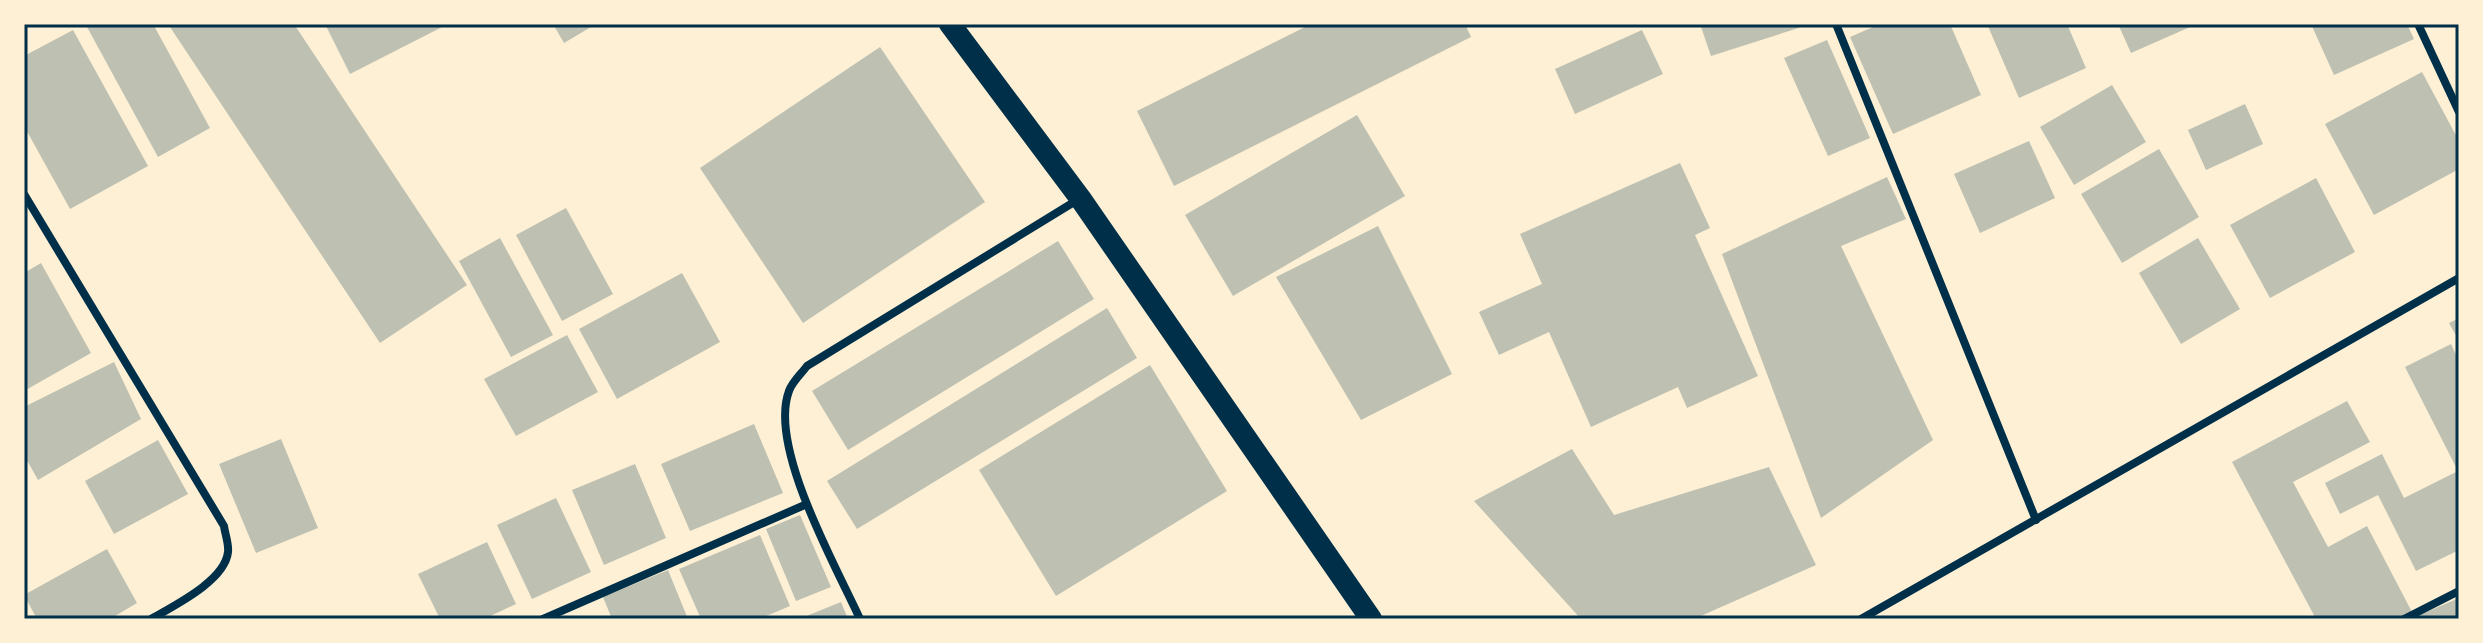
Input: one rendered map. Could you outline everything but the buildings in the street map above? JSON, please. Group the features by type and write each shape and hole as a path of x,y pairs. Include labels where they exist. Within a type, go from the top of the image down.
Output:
{"highway":[{"path":"959,28 1371,619"}],"street":[{"path":"1836,24 2036,520"},
{"path":"2418,24 2459,112"},
{"path":"24,194 224,526 228,553 218,573 191,595 151,619"},
{"path":"860,619 798,485 785,432 789,391 807,366 1080,198"},
{"path":"1861,619 2459,278"},
{"path":"543,619 807,504"},
{"path":"2404,619 2459,591"}]}
